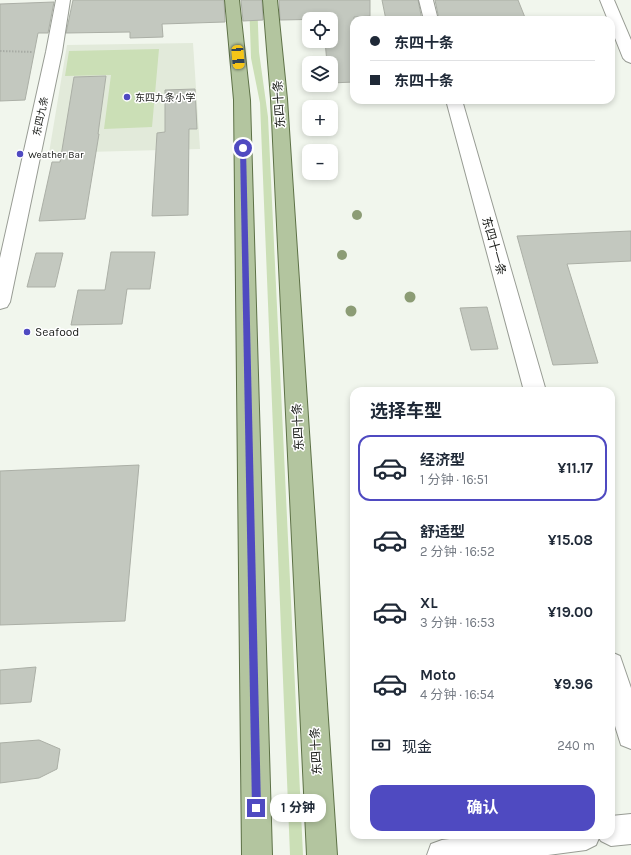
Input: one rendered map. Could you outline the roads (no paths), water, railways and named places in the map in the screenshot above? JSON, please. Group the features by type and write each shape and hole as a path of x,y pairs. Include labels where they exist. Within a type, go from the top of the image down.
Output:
{"main road":[{"path":"232,0 242,100 257,855"},
{"name":"东四十条","path":"270,0 279,99 322,855"}],"lane":[{"name":"东四九条","path":"0,302 54,52 63,0"},
{"path":"426,0 430,16"},
{"path":"607,0 614,16"},
{"path":"615,18 627,44 631,58"},
{"name":"东四十一条","path":"455,104 534,387"},
{"path":"615,678 631,736"},
{"path":"615,831 631,829"},
{"path":"442,855 557,839"}],"place":[{"name":"东四九条小学","path":"127,97"},
{"name":"Weather Bar","path":"20,154"},
{"name":"Seafood","path":"27,332"}]}
